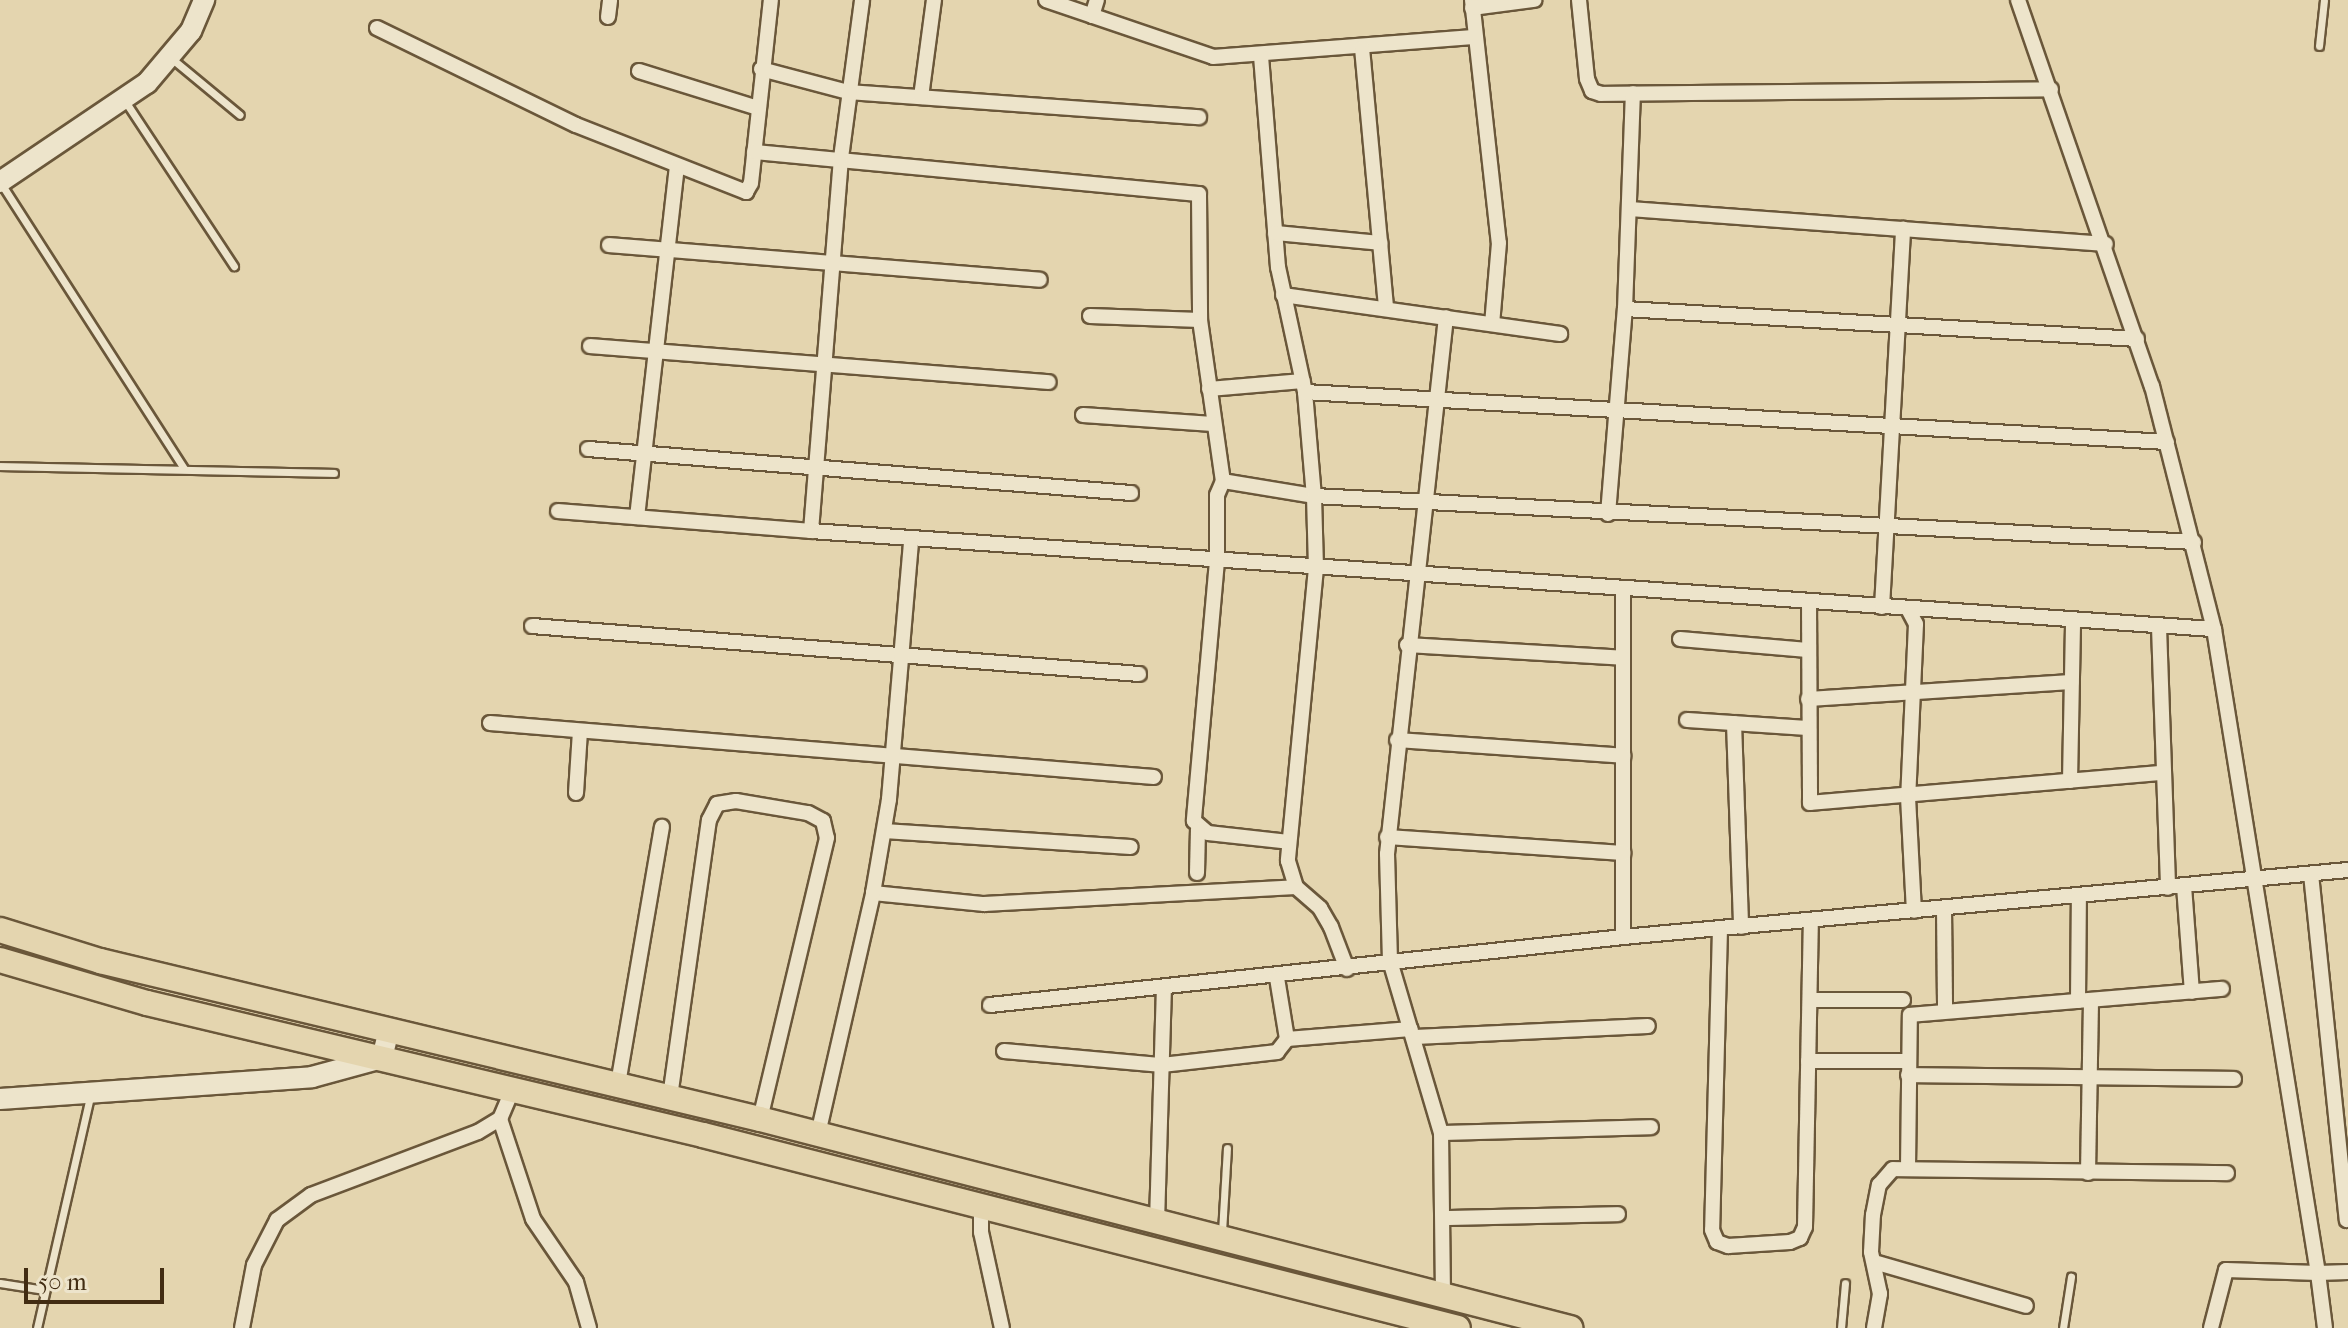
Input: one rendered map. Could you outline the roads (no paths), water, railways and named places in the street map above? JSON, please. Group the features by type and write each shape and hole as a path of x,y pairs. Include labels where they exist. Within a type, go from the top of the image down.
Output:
{"main road":[{"path":"0,930 100,961 760,1119 1570,1328"},
{"path":"0,960 132,999 981,1205 1458,1328"}],"street":[{"path":"0,182 125,101 171,58 204,0"},
{"path":"608,17 610,0"},
{"path":"377,28 576,125 746,192 754,152 771,0"},
{"path":"811,531 841,158 862,0"},
{"path":"921,97 934,0"},
{"path":"1046,0 1213,57 1261,56 1473,37"},
{"path":"1092,16 1097,0"},
{"path":"1492,324 1499,243 1473,37 1472,4 1534,0"},
{"path":"1579,0 1592,91 2051,89"},
{"path":"2018,0 2137,339 2194,542 2214,629 2257,879 2325,1328"},
{"path":"1362,48 1386,308"},
{"path":"1261,56 1275,233 1283,295 1304,386 1314,496 1316,568 1289,842 1290,876 1296,887 1320,908 1347,969"},
{"path":"761,69 848,92 1199,117"},
{"path":"639,71 758,108"},
{"path":"1608,514 1625,309 1633,93"},
{"path":"754,152 1199,194 1200,320 1223,481 1217,495 1217,561 1194,821 1198,829 1197,873"},
{"path":"637,517 677,166"},
{"path":"1630,209 2106,244"},
{"path":"1882,607 1903,229"},
{"path":"1275,233 1381,243"},
{"path":"609,245 1040,280"},
{"path":"1283,295 1560,334"},
{"path":"1625,309 2137,339"},
{"path":"1090,316 1200,320"},
{"path":"1443,1295 1445,1218 1441,1133 1390,961 1387,837 1422,503 1446,317"},
{"path":"590,346 1049,382"},
{"path":"1209,389 1304,386 1617,412 2167,442"},
{"path":"1083,415 1213,424"},
{"path":"588,449 1131,493"},
{"path":"1223,481 1314,496 1422,503 1888,530 2194,542"},
{"path":"558,511 911,540 2214,629"},
{"path":"818,1134 873,893 884,831 894,758 911,540"},
{"path":"1623,589 1623,937"},
{"path":"1809,602 1810,803 2162,773"},
{"path":"1908,609 1916,624 1908,797 1914,911"},
{"path":"2070,781 2073,621"},
{"path":"532,626 1139,674"},
{"path":"2159,627 2168,888"},
{"path":"1680,639 1808,650"},
{"path":"1407,645 1623,658"},
{"path":"1808,699 2071,682"},
{"path":"1687,720 1808,728"},
{"path":"490,723 1154,777"},
{"path":"1734,723 1741,927"},
{"path":"576,793 580,731"},
{"path":"1397,740 1623,756"},
{"path":"670,1097 709,820 717,804 736,801 808,813 823,821 827,838 760,1119"},
{"path":"618,1084 662,827"},
{"path":"1198,829 1289,842"},
{"path":"884,831 1130,847"},
{"path":"1387,837 1623,853"},
{"path":"990,1005 1277,978 1390,961 1623,937 2348,870"},
{"path":"2311,874 2347,1220"},
{"path":"2184,886 2192,992"},
{"path":"873,893 984,904 1296,887"},
{"path":"2079,896 2089,1079 2088,1173"},
{"path":"1944,908 1945,1009"},
{"path":"1720,929 1712,1230 1717,1242 1728,1246 1800,1238 1805,1227 1811,920"},
{"path":"1004,1051 1162,1065 1277,1052 1287,1039 1277,978"},
{"path":"1157,1222 1164,988"},
{"path":"1908,1168 1910,1015 1945,1009 2222,989"},
{"path":"1810,1000 1903,1000"},
{"path":"1287,1039 1648,1026"},
{"path":"0,1099 271,1084 382,1058 389,1029"},
{"path":"1808,1061 2089,1079 2234,1079"},
{"path":"513,1089 500,1119 533,1219 576,1282 589,1328"},
{"path":"242,1328 265,1237 294,1205 500,1119"},
{"path":"1441,1133 1651,1127"},
{"path":"1874,1328 1880,1294 1871,1237 1879,1185 1893,1169 2227,1173"},
{"path":"981,1205 981,1232 1002,1328"},
{"path":"1445,1218 1618,1214"},
{"path":"1874,1262 2026,1306"},
{"path":"2211,1328 2226,1270 2348,1272"}],"lane":[{"path":"2319,46 2324,0"},
{"path":"171,58 240,115"},
{"path":"125,101 234,266"},
{"path":"0,182 184,469"},
{"path":"0,466 334,473"},
{"path":"37,1328 91,1095"},
{"path":"1221,1238 1227,1148"},
{"path":"2063,1328 2071,1277"},
{"path":"0,1283 44,1290"},
{"path":"1841,1328 1845,1283"}]}
